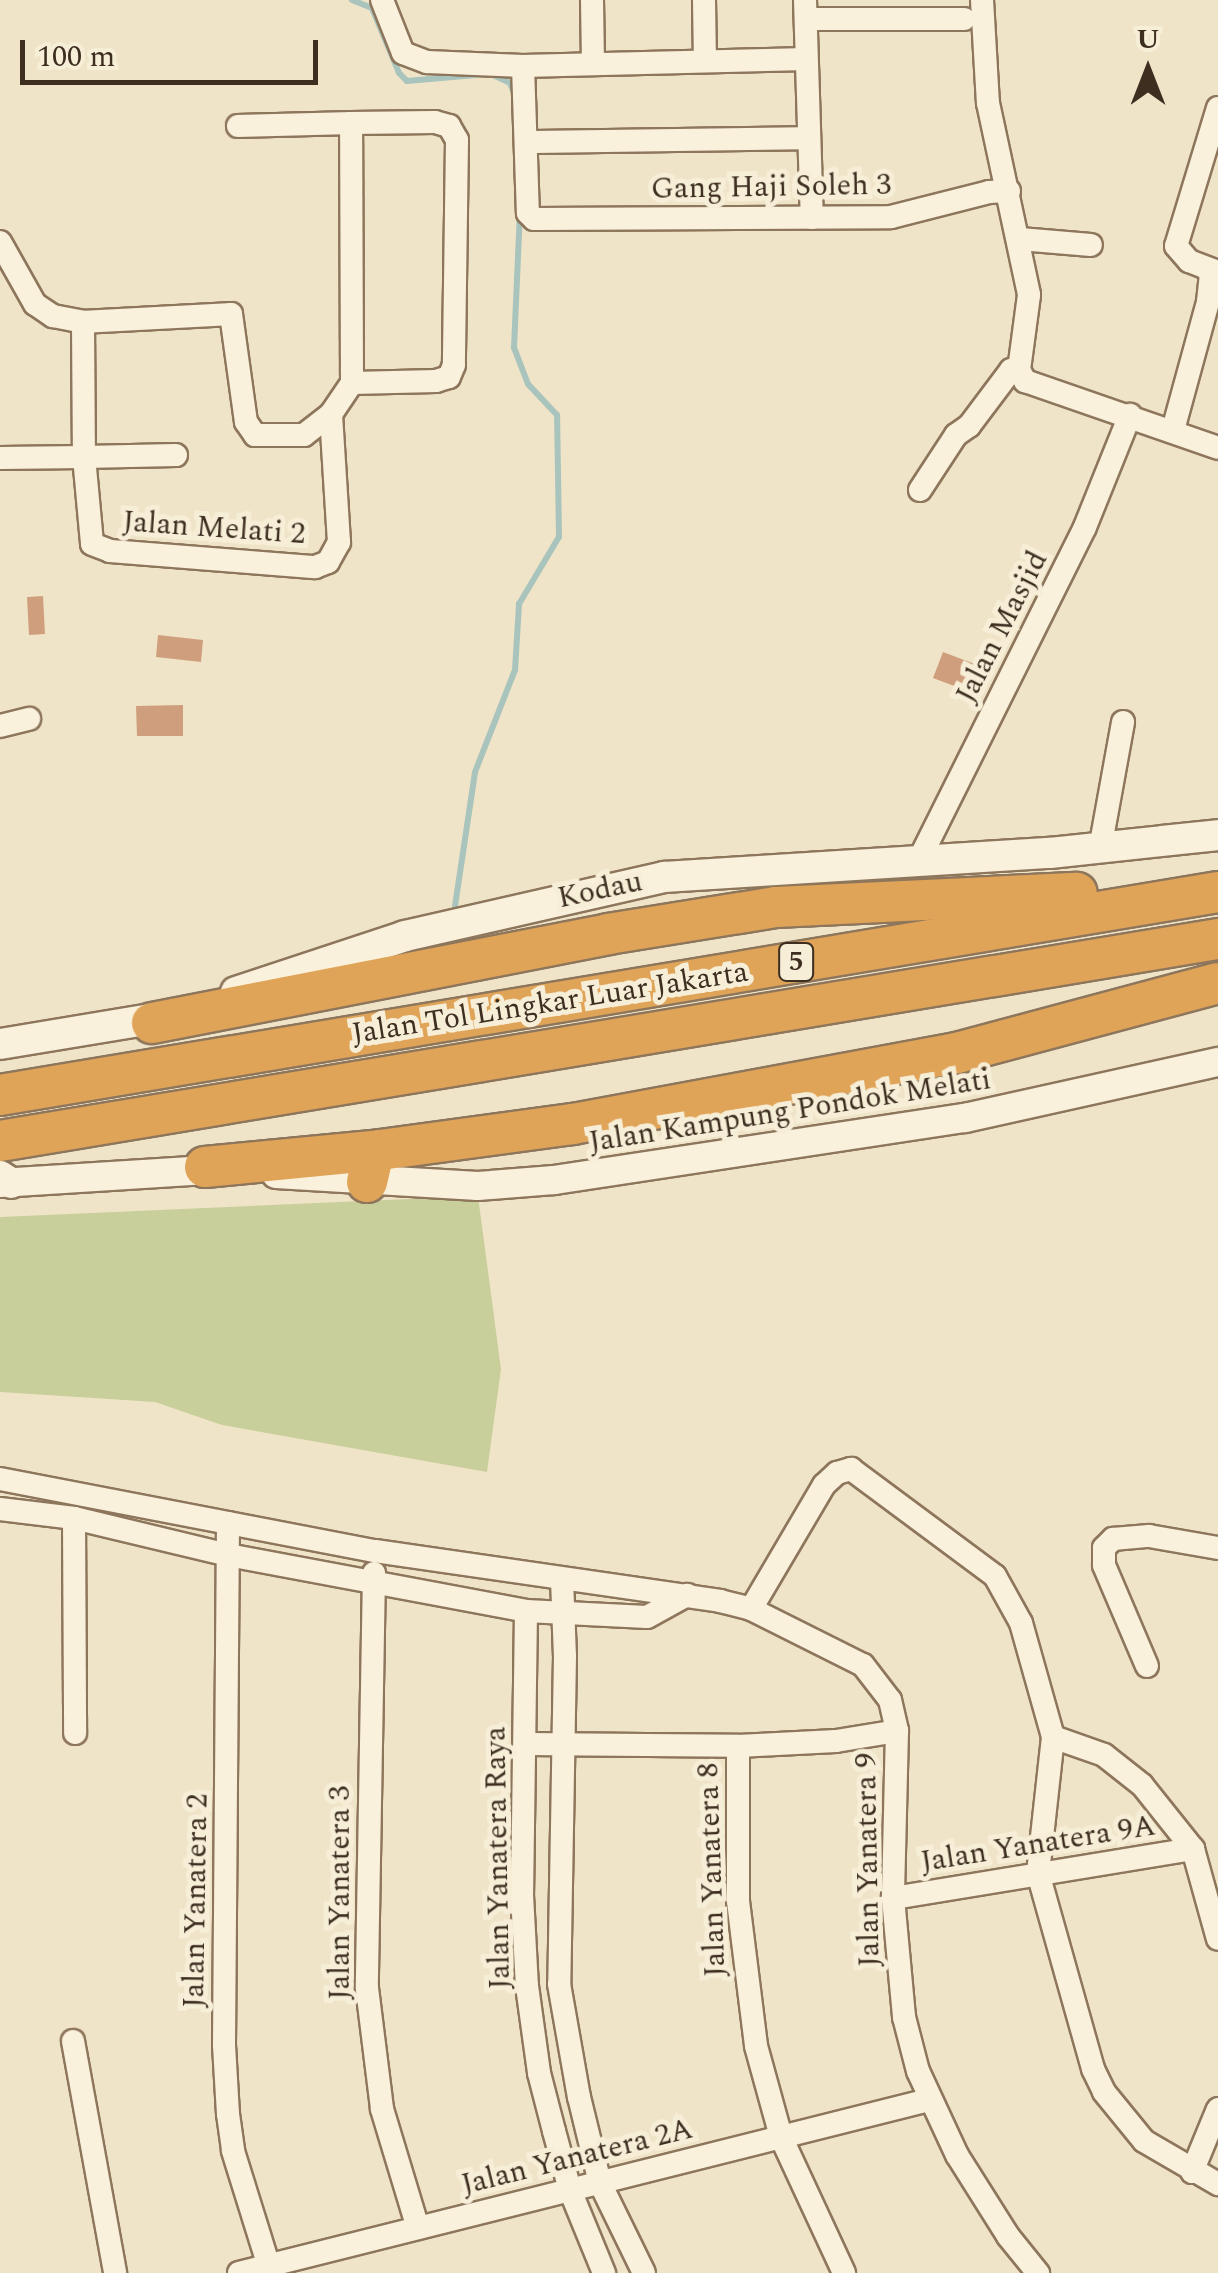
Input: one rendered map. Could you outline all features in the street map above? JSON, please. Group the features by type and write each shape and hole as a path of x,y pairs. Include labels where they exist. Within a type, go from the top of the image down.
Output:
{"highway":[{"path":"152,1022 588,938 776,907 1218,890"},
{"name":"Jalan Tol Lingkar Luar Jakarta","path":"0,1094 1218,890"},
{"name":"Jalan Tol Lingkar Luar Jakarta","path":"0,1140 1218,939"},
{"path":"205,1167 374,1166 573,1124 957,1053 1218,983"}],"main road":[{"name":"Kodau","path":"0,1044 152,1022 335,957 570,895 723,871 1100,849 1218,835"}],"street":[{"path":"382,0 403,54 413,60 522,66 806,59"},
{"path":"592,0 592,62"},
{"path":"704,0 705,61"},
{"path":"920,490 946,448 1015,370 1030,295 988,104 982,0"},
{"path":"812,218 806,10 964,19"},
{"path":"522,66 526,142 809,138"},
{"path":"1172,430 1208,302 1212,271 1189,260 1176,246 1218,108"},
{"path":"238,126 436,122 449,126 457,140 454,365 448,377 352,383"},
{"path":"0,242 35,304 52,316 83,322 231,314 246,422 255,435 304,436 332,414 352,383 351,124"},
{"name":"Gang Haji Soleh 3","path":"526,142 530,218 904,216 989,192 1009,192"},
{"path":"1020,239 1090,245"},
{"path":"83,322 84,458"},
{"path":"1015,370 1025,380 1218,448"},
{"name":"Jalan Melati 2","path":"84,458 92,544 110,551 315,567 328,562 339,542 332,414"},
{"name":"Jalan Masjid","path":"918,862 1085,528 1130,415"},
{"path":"0,458 176,455"},
{"path":"0,726 29,719"},
{"path":"1100,849 1122,722"},
{"name":"Jalan Kampung Pondok Melati","path":"374,1166 478,1186 535,1182 704,1160 964,1118 1218,1062"},
{"path":"4,1181 205,1167"},
{"path":"0,1479 375,1551 687,1595 751,1609 824,1485 837,1473 852,1469 995,1576 1020,1624 1053,1737 1038,1873 1080,2031 1104,2092 1144,2140 1218,2184"},
{"path":"0,1509 74,1518 228,1556 526,1611 647,1616 687,1595"},
{"path":"74,1518 75,1733"},
{"name":"Jalan Yanatera 2","path":"228,1523 225,2064 233,2151 269,2269"},
{"path":"1147,1666 1104,1565 1104,1548 1113,1539 1149,1536 1218,1548"},
{"name":"Jalan Yanatera 3","path":"375,1551 367,1988 382,2109 418,2228"},
{"name":"Jalan Yanatera Raya","path":"562,1579 560,1984 579,2097 600,2183 644,2273"},
{"name":"Jalan Yanatera 9","path":"751,1609 863,1665 890,1700 896,1731 893,1898 904,2017 929,2100 985,2201 1038,2273"},
{"name":"Jalan Yanatera Raya","path":"526,1611 522,1895 528,1986 539,2073 570,2190 604,2273"},
{"path":"526,1744 738,1746 836,1740 896,1731"},
{"path":"1053,1737 1082,1744 1123,1766 1192,1849 1218,1939"},
{"name":"Jalan Yanatera 8","path":"738,1746 738,1900 756,2046 781,2137 842,2269"},
{"name":"Jalan Yanatera 9A","path":"893,1898 1192,1849"},
{"path":"73,2041 115,2273"},
{"name":"Jalan Yanatera 2A","path":"239,2273 269,2269 929,2100"},
{"path":"1192,2172 1218,2109"},
{"path":"816,2273 842,2269"}],"green space":[{"path":"478,1196 501,1369 487,1472 222,1425 155,1402 0,1392 0,1217"}],"building":[{"path":"43,596 45,634 29,635 27,597"},
{"path":"158,635 203,640 201,662 156,657"},
{"path":"943,652 988,669 978,695 933,678"},
{"path":"183,705 183,736 137,736 136,706"}],"waterway":[{"path":"352,0 372,8 399,73 407,81 476,75"},
{"path":"493,75 510,83 515,95"},
{"path":"455,906 475,772 515,670 519,604 559,537 557,415 528,384 514,348 520,212"}]}
